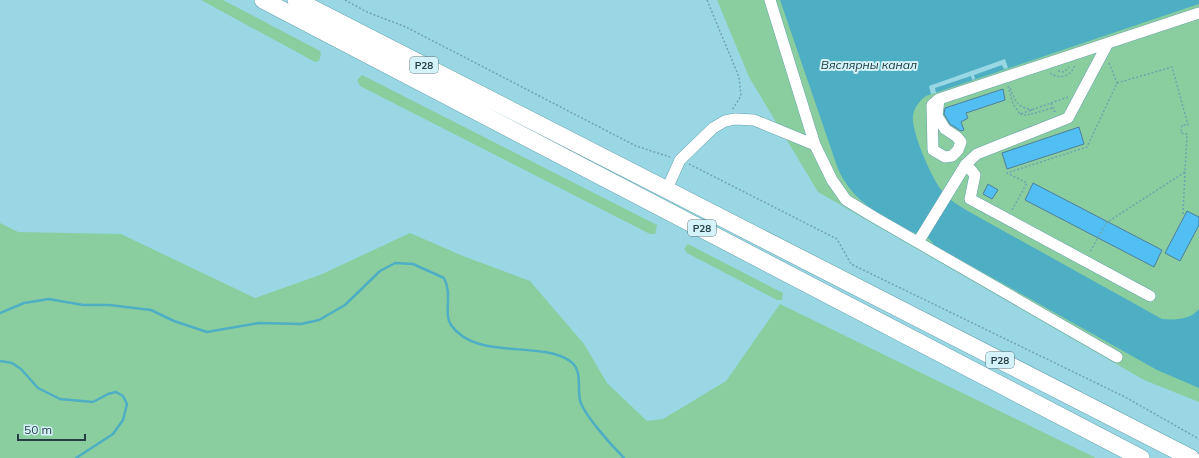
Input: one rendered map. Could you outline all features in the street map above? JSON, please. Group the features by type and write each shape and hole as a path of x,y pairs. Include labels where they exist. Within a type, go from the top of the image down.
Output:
{"highway":[{"name":"Р28","path":"263,0 1141,458"},
{"name":"Р28","path":"296,0 1191,458"},
{"path":"312,0 356,30"}],"lane":[{"path":"770,0 815,145 832,180 846,200 1117,357"},
{"path":"940,99 937,116 945,129 957,137 960,142 958,150 952,156 944,157 933,150 932,105 940,99 1106,46 1199,13"},
{"path":"918,241 966,164 977,154 1068,118 1106,46"},
{"path":"667,189 680,160 713,128 724,121 735,119 754,120 815,145"},
{"path":"966,164 975,175 970,199 1150,296"}],"path":[{"path":"345,0 367,12 406,27 636,146 680,160 837,239 851,264 1125,398 1199,439"},
{"path":"707,0 739,77 741,96 724,121"},
{"path":"1008,219 1027,183 1007,173 1087,148 1118,83 1106,46"},
{"path":"1047,69 1053,75 1065,76 1075,67 1076,59"},
{"path":"1118,83 1172,67 1188,125 1182,125 1181,133 1186,134 1183,214"},
{"path":"1020,114 1013,104 1007,82 1017,104 1023,108 1031,109"},
{"path":"1020,114 1072,96 1069,102"},
{"path":"1051,104 1054,111 1061,113"},
{"path":"1020,114 1032,114 1053,108"},
{"path":"1031,109 1032,114"},
{"path":"1086,261 1106,222 1185,172"}],"green space":[{"path":"201,0 223,0 320,51 321,54 319,61 315,62"},
{"path":"717,0 1199,0 1199,402 1144,380 818,192 749,77"},
{"path":"362,75 657,225 655,234 650,234 360,86 357,80"},
{"path":"0,223 18,232 121,234 255,298 320,275 410,233 463,256 530,281 584,344 607,383 647,421 663,419 726,381 780,304 1096,458 0,458"},
{"path":"688,244 783,293 782,300 777,300 687,253 684,249"}],"water":[{"name":"Вяслярны канал","path":"780,0 1199,0 1199,4 926,96 914,110 913,123 923,155 933,176 944,194 956,204 1162,319 1187,317 1199,309 1199,388 1157,370 934,245 926,237 904,229 860,200 848,186 838,169"}],"pier":[{"path":"1005,59 1008,68 1004,69 1002,65 974,75 975,79 972,80 971,76 935,88 936,93 931,94 929,86"}],"building":[{"path":"1003,89 1005,100 966,113 968,118 961,122 964,130 961,131 950,124 944,114 945,108"},
{"path":"1079,127 1084,144 1007,169 1002,153"},
{"path":"1033,183 1162,250 1154,267 1025,200"},
{"path":"988,184 998,190 992,199 983,194"},
{"path":"1187,211 1199,217 1199,225 1180,261 1165,253"}],"waterway":[{"path":"0,313 24,303 49,299 83,305 109,305 151,310 174,321 207,332 259,323 301,324 319,320 345,305 380,271 395,263 413,264 444,278 448,291 449,320 451,325 462,336 476,343 491,347 542,352 557,355 570,361 577,369 579,379 579,395 582,406 599,430 624,458"},
{"path":"0,361 12,363 21,369 38,388 60,399 93,402 108,394 116,392 123,396 127,404 123,420 113,434 76,458"}]}
